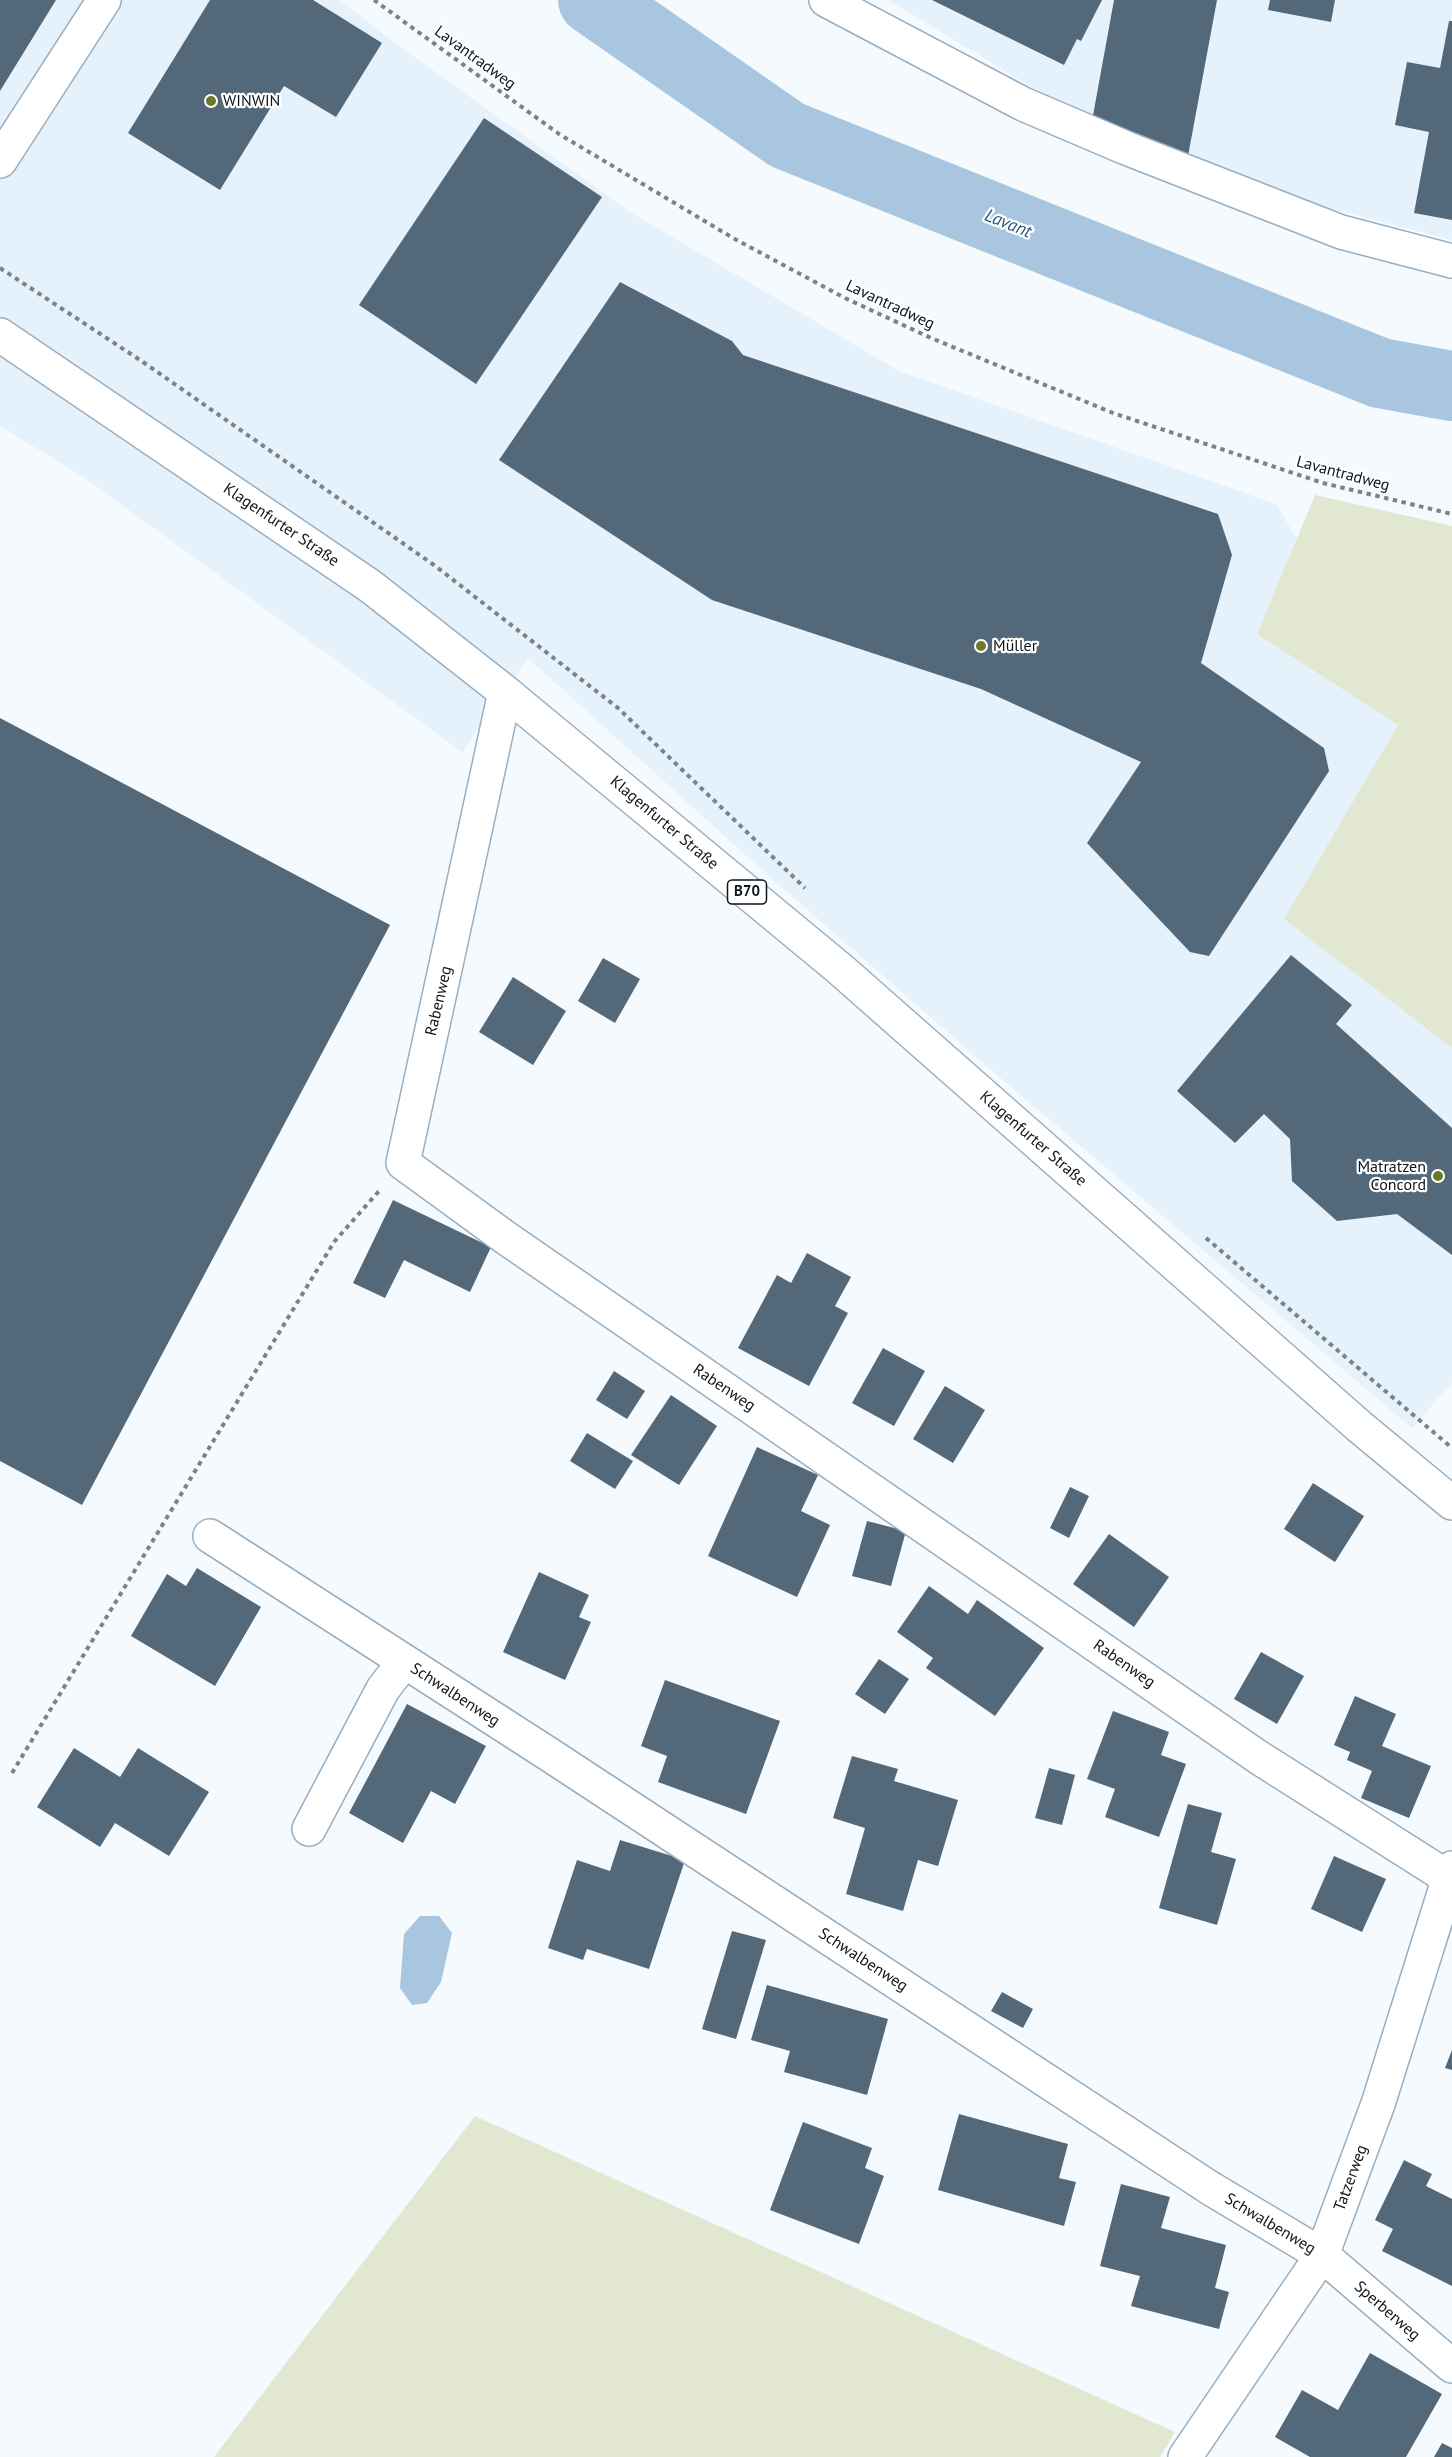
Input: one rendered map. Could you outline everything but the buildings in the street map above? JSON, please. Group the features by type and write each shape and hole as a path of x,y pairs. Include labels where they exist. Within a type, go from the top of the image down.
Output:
{"main road":[{"path":"0,161 104,0"},
{"path":"826,0 1023,104 1126,148 1341,231 1452,261"},
{"name":"Klagenfurter Straße","path":"0,335 370,586 505,692 847,975 1360,1427 1452,1503"},
{"name":"Rabenweg","path":"505,692 403,1163 506,1238 1258,1757 1451,1875"},
{"name":"Schwalbenweg","path":"210,1536 1030,2068 1210,2188 1322,2255"},
{"name":"Schwalbenweg","path":"309,1829 383,1689 404,1662"},
{"name":"Tatzerweg","path":"1185,2457 1322,2255 1378,2104 1451,1875"},
{"name":"Sperberweg","path":"1322,2255 1452,2366"}],"path":[{"name":"Lavantradweg","path":"374,0 559,134 733,238 844,298 931,338 1113,412 1323,483 1452,514"},
{"path":"12,1773 334,1242 403,1163"}],"shaded area":[{"path":"0,0 340,0 395,43 630,212 899,371 1276,504 1297,539 1257,634 1398,725 1284,919 1452,1048 1452,1383 1412,1428 976,1057 762,870 528,658 462,752 82,476 0,426"},
{"path":"888,0 1452,0 1452,240 1294,199 1076,114"}],"green space":[{"path":"1315,495 1452,526 1452,1048 1284,919 1398,725 1257,634"},
{"path":"475,2116 1175,2432 1160,2457 214,2457"}],"water":[{"path":"420,1916 439,1916 452,1933 441,1982 427,2003 412,2005 400,1988 404,1934"}],"waterway":[{"name":"Lavant","path":"593,0 787,135 1380,373 1452,386"}],"place":[{"name":"WINWIN","path":"211,101"},
{"name":"Müller","path":"981,646"},
{"name":"Matratzen Concord","path":"1438,1176"}]}
